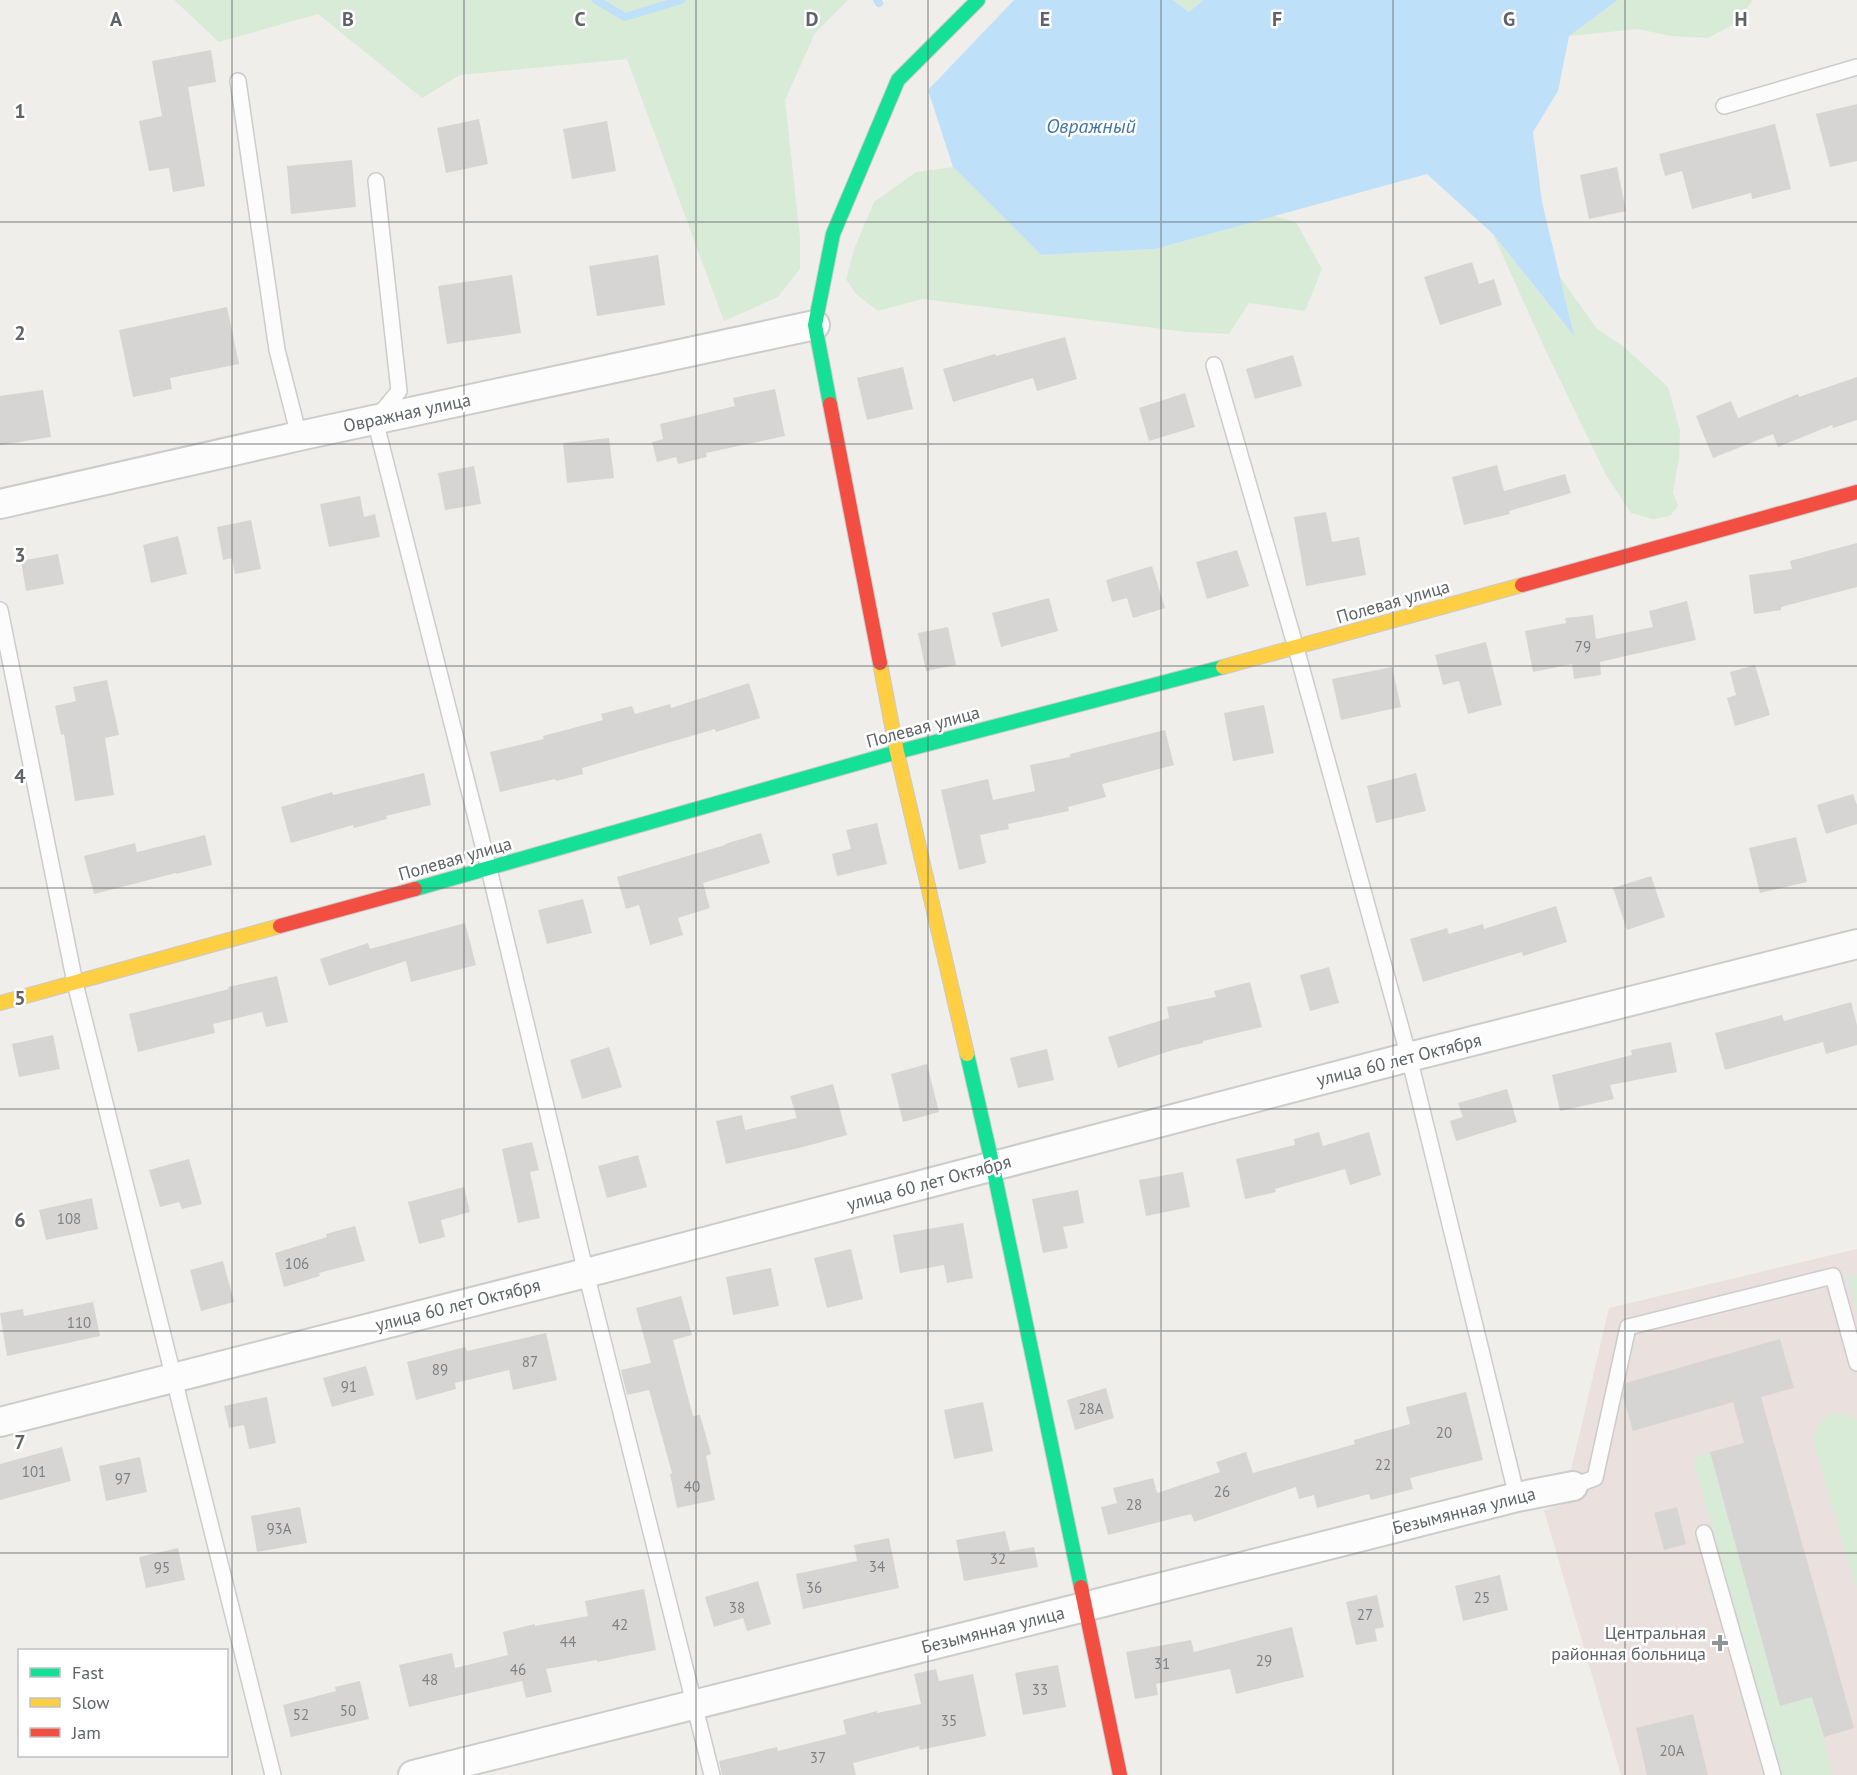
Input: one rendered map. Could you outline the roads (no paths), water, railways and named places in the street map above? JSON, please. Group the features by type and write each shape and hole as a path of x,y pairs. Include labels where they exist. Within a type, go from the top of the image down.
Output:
{"street":[{"path":"978,0 898,80 833,234 815,325 897,752 993,1167 1120,1775"},
{"name":"Овражная улица","path":"0,504 299,436 815,325"},
{"name":"Полевая улица","path":"0,1003 489,869 897,752 1296,648 1857,492"},
{"name":"улица 60 лет Октября","path":"0,1422 586,1273 1409,1057 1857,944"},
{"name":"Безымянная улица","path":"413,1775 694,1707 1518,1497 1574,1486"}],"lane":[{"path":"1724,106 1857,67"},
{"path":"238,81 278,350 299,436"},
{"path":"376,181 399,391 375,420 489,869 586,1273 712,1775"},
{"path":"1214,365 1296,648 1409,1057 1518,1497"},
{"path":"0,610 75,983 273,1775"},
{"path":"1574,1486 1595,1478 1628,1327 1833,1276 1857,1364"},
{"path":"1704,1533 1773,1775"}],"water":[{"name":"Овражный","path":"1014,0 1173,0 1189,12 1203,0 1618,0 1569,36 1558,91 1533,132 1542,202 1574,336 1493,234 1427,174 1155,249 1041,255 953,167 928,90"}],"waterway":[{"path":"596,0 625,17 681,0"}],"place":[{"name":"Центральная районная больница","path":"1720,1643"}]}
